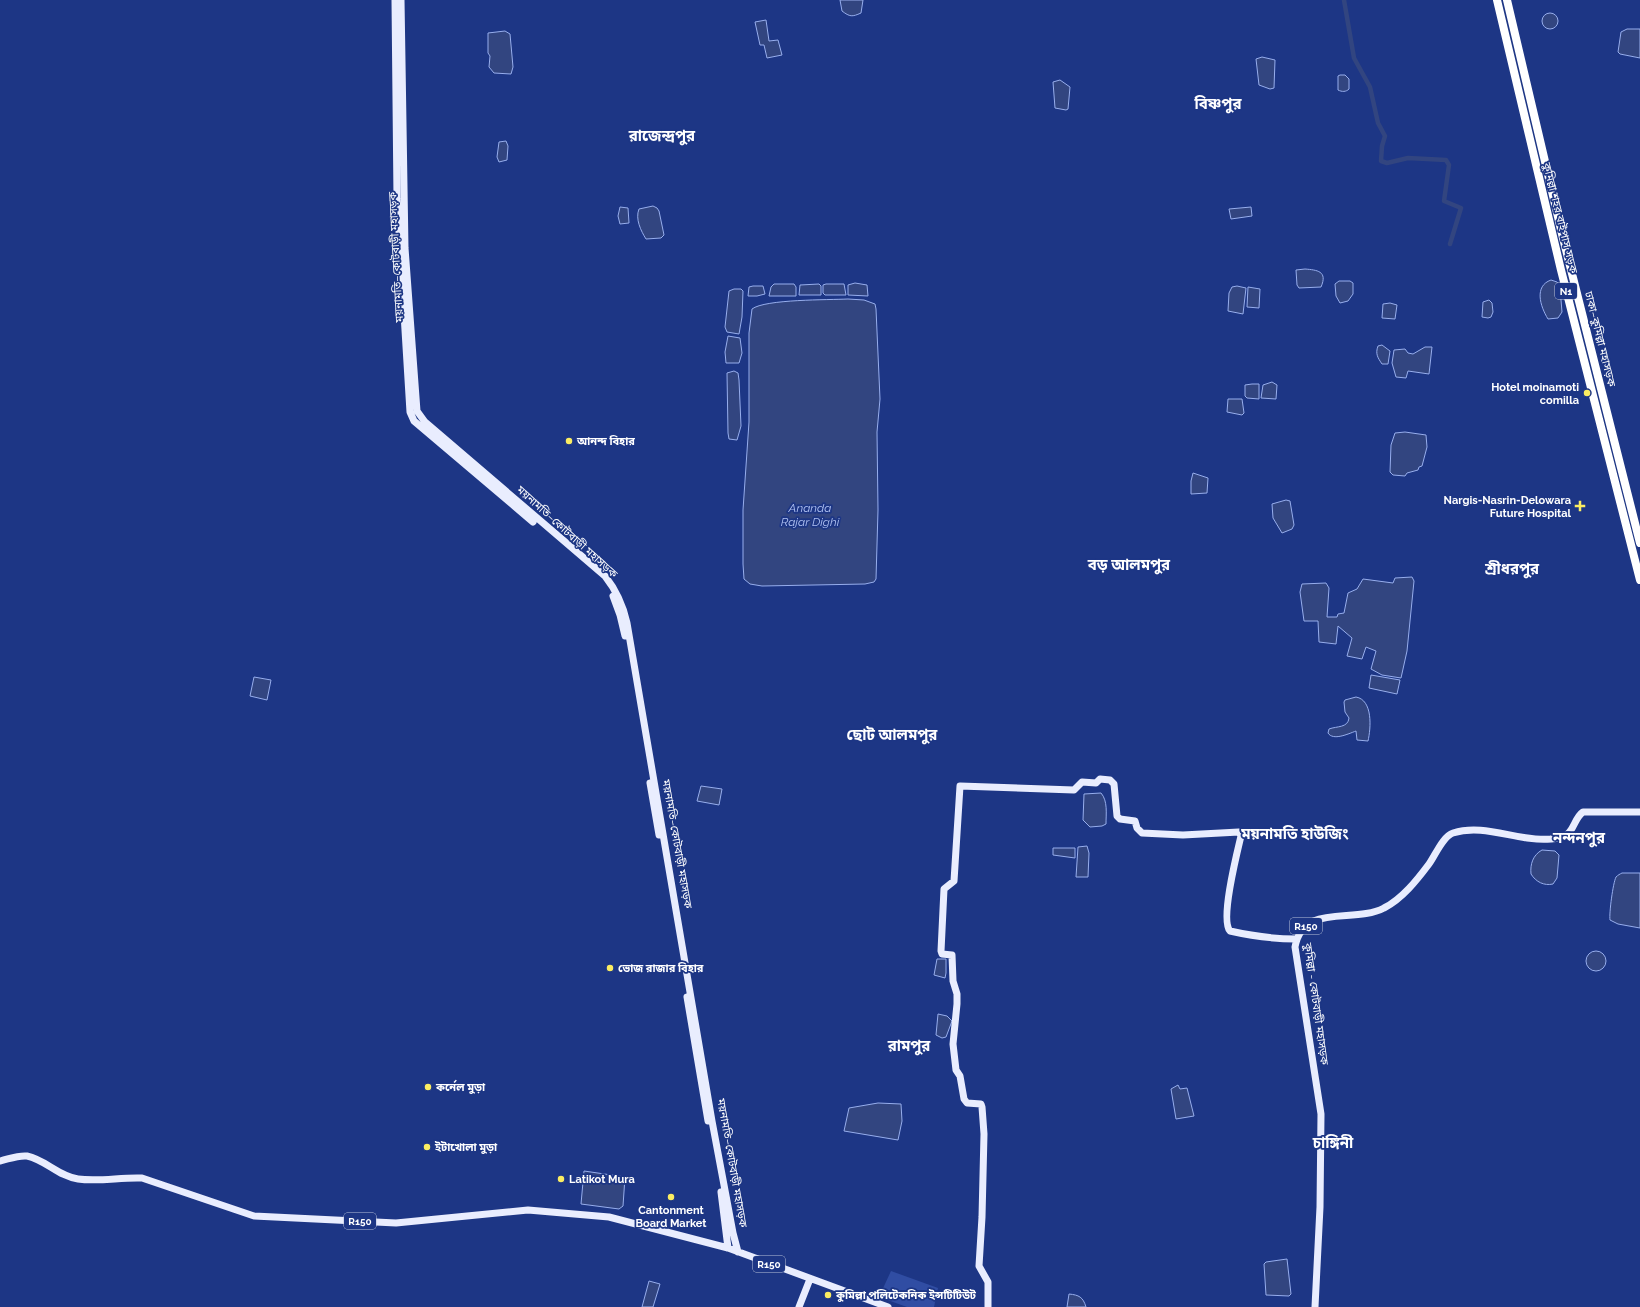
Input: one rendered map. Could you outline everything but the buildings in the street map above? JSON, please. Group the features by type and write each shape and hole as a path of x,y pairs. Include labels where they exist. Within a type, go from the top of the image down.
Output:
{"highway":[{"name":"কুমিল্লা শহর বাইপাস সড়ক","path":"1497,0 1561,270 1640,580"},
{"name":"ঢাকা–কুমিল্লা মহাসড়ক","path":"1507,0 1564,238 1640,543"}],"main road":[{"name":"ময়নামতি–কোটবাড়ী মহাসড়ক","path":"395,0 405,248 417,411 425,422 605,576 616,591 622,604 627,623 659,806 712,1121 738,1252"},
{"name":"ময়নামতি–কোটবাড়ী মহাসড়ক","path":"401,0 397,199 410,412 414,421 599,577 610,589 616,602 624,634 665,868 720,1188 728,1248"},
{"path":"988,1307 988,1282 979,1266 984,1134 982,1107 979,1104 967,1103 964,1099 960,1076 956,1070 953,1044 957,994 953,981 952,955 942,954 941,951 944,892 946,887 954,881 960,786 1074,790 1082,782 1096,783 1100,779 1110,780 1114,784 1117,816 1120,819 1135,821 1142,833 1183,835 1239,832 1241,836 1226,914 1228,929 1230,931 1253,936 1276,939 1296,939"},
{"name":"কুমিল্লা - কোটবাড়ী মহাসড়ক","path":"1315,1307 1320,1207 1321,1114 1295,947 1296,939 1300,932 1314,920 1321,918 1361,915 1383,909 1405,892 1429,864 1446,838 1451,834 1473,830 1543,840 1563,837 1570,832 1580,814 1583,812 1640,812"},
{"name":"R150","path":"0,1161 20,1156 27,1156 76,1179 88,1180 128,1177 142,1178 254,1216 396,1223 528,1210 542,1210 609,1217 728,1248 888,1307"},
{"path":"799,1307 810,1279"}],"shaded area":[{"path":"891,1271 938,1288 934,1307 907,1307 879,1297"}],"water":[{"path":"840,0 863,0 861,13 851,16 845,13 842,11"},
{"path":"1550,13 1557,18 1558,21 1553,28 1550,29 1543,24 1542,21 1547,14"},
{"path":"766,20 769,41 778,40 782,55 767,58 764,45 760,45 755,22"},
{"path":"1627,29 1640,29 1640,58 1620,54 1618,52 1621,32"},
{"path":"505,31 510,34 513,67 511,74 494,73 489,67 490,56 488,53 488,33"},
{"path":"1262,57 1275,60 1274,88 1270,89 1259,85 1256,59"},
{"path":"1345,75 1349,79 1349,89 1347,91 1338,90 1338,76"},
{"path":"1060,80 1070,87 1068,109 1066,110 1055,108 1053,82"},
{"path":"506,141 508,146 507,160 499,162 497,157 499,142"},
{"path":"653,206 659,211 664,235 661,238 646,239 639,225 638,213 639,209"},
{"path":"620,207 628,208 629,223 620,224 618,216"},
{"path":"1251,207 1252,216 1231,219 1229,209"},
{"path":"1305,269 1320,272 1323,278 1321,287 1299,288 1297,285 1296,270"},
{"path":"1551,280 1557,282 1560,288 1562,312 1558,318 1548,319 1541,303 1540,292 1542,287"},
{"path":"1339,281 1350,281 1353,283 1353,294 1348,301 1340,303 1336,296 1335,284"},
{"path":"855,283 867,285 868,296 848,295 848,285"},
{"path":"774,284 794,284 796,287 796,296 769,296 771,287"},
{"path":"819,284 821,286 821,295 799,295 800,285"},
{"path":"844,284 846,295 825,295 823,293 823,285"},
{"path":"763,286 765,294 748,296 749,287"},
{"path":"1237,286 1246,288 1243,314 1228,311 1229,293 1232,287"},
{"path":"1248,287 1260,289 1259,308 1247,307"},
{"path":"741,289 743,291 742,317 739,334 727,332 725,327 729,291"},
{"name":"Ananda Rajar Dighi","path":"848,299 864,300 875,304 876,309 880,399 877,432 878,510 876,579 874,582 865,584 762,586 750,584 744,579 743,510 749,422 749,333 752,309 770,303"},
{"path":"1489,300 1492,303 1493,312 1491,317 1482,317 1483,302"},
{"path":"1390,303 1397,305 1395,319 1382,318 1383,304"},
{"path":"728,336 740,338 742,353 739,363 726,363 725,352"},
{"path":"1382,345 1390,351 1388,364 1382,364 1377,356 1378,346"},
{"path":"1425,347 1432,347 1429,374 1408,371 1406,378 1396,377 1392,363 1394,350 1405,349 1408,353 1413,354"},
{"path":"734,371 738,373 739,380 741,426 737,440 729,439 728,433 727,373"},
{"path":"1272,382 1277,385 1276,399 1261,398 1263,385"},
{"path":"1259,384 1259,399 1247,398 1245,396 1245,385"},
{"path":"1228,399 1242,399 1244,413 1242,415 1227,412"},
{"path":"1405,432 1426,435 1427,447 1422,466 1419,467 1418,470 1407,473 1405,476 1393,475 1390,472 1391,445 1395,433"},
{"path":"1193,473 1208,478 1207,493 1191,494 1191,481"},
{"path":"1286,500 1290,501 1294,525 1292,529 1282,533 1273,518 1272,504"},
{"path":"1412,577 1414,581 1407,651 1401,678 1382,675 1371,669 1376,651 1366,647 1362,659 1347,656 1352,638 1338,626 1336,644 1319,642 1318,621 1304,621 1300,592 1302,584 1326,583 1329,588 1327,617 1337,617 1338,614 1344,613 1348,593 1357,589 1363,579 1393,583 1395,578"},
{"path":"1371,675 1400,680 1397,694 1369,688"},
{"path":"254,677 271,680 267,700 250,696"},
{"path":"1356,697 1362,699 1370,715 1368,741 1357,740 1356,731 1337,737 1330,735 1328,733 1329,729 1347,724 1349,718 1345,712 1344,702 1345,700"},
{"path":"701,786 722,789 719,805 697,801"},
{"path":"1101,793 1106,804 1106,824 1102,826 1090,827 1083,820 1084,794"},
{"path":"1087,846 1089,853 1088,877 1076,877 1078,847"},
{"path":"1053,848 1075,848 1075,858 1053,855"},
{"path":"1542,850 1555,851 1559,855 1557,878 1553,884 1540,883 1531,874 1533,860 1536,854"},
{"path":"1622,873 1640,873 1640,928 1618,924 1610,920 1615,880 1618,875"},
{"path":"1596,951 1603,954 1606,961 1603,968 1596,971 1589,968 1586,961 1589,954"},
{"path":"937,959 946,959 945,978 934,975"},
{"path":"938,1014 947,1016 952,1021 946,1037 942,1038 936,1035"},
{"path":"1178,1085 1180,1089 1187,1088 1194,1116 1176,1119 1171,1089"},
{"path":"878,1103 901,1104 902,1121 898,1140 844,1131 849,1108"},
{"path":"584,1171 625,1177 623,1206 619,1209 581,1204"},
{"path":"1287,1259 1291,1294 1289,1296 1266,1295 1264,1264 1266,1262"},
{"path":"649,1281 660,1284 653,1307 642,1307"},
{"path":"1069,1294 1080,1297 1086,1307 1067,1307"}],"waterway":[{"path":"1344,0 1354,58 1370,87 1378,123 1385,136 1382,146 1381,161 1387,163 1408,158 1446,160 1449,165 1444,201 1461,208 1450,244"}],"place":[{"name":"Hotel moinamoti comilla","path":"1587,393"},
{"name":"আনন্দ বিহার","path":"569,441"},
{"name":"Nargis-Nasrin-Delowara Future Hospital","path":"1580,506"},
{"name":"ভোজ রাজার বিহার","path":"610,968"},
{"name":"কর্নেল মুড়া","path":"428,1087"},
{"name":"ইটাখোলা মুড়া","path":"427,1147"},
{"name":"Latikot Mura","path":"561,1179"},
{"name":"Cantonment Board Market","path":"671,1197"},
{"name":"কুমিল্লা পলিটেকনিক ইন্সটিটিউট","path":"828,1295"}],"district":[{"name":"বিষ্ণপুর","path":"1218,104"},
{"name":"রাজেন্দ্রপুর","path":"662,136"},
{"name":"বড় আলমপুর","path":"1129,565"},
{"name":"শ্রীধরপুর","path":"1512,569"},
{"name":"ছোট আলমপুর","path":"892,735"},
{"name":"ময়নামতি হাউজিং","path":"1295,834"},
{"name":"নন্দনপুর","path":"1579,838"},
{"name":"রামপুর","path":"909,1046"},
{"name":"চাঙ্গিনী","path":"1333,1143"}]}
